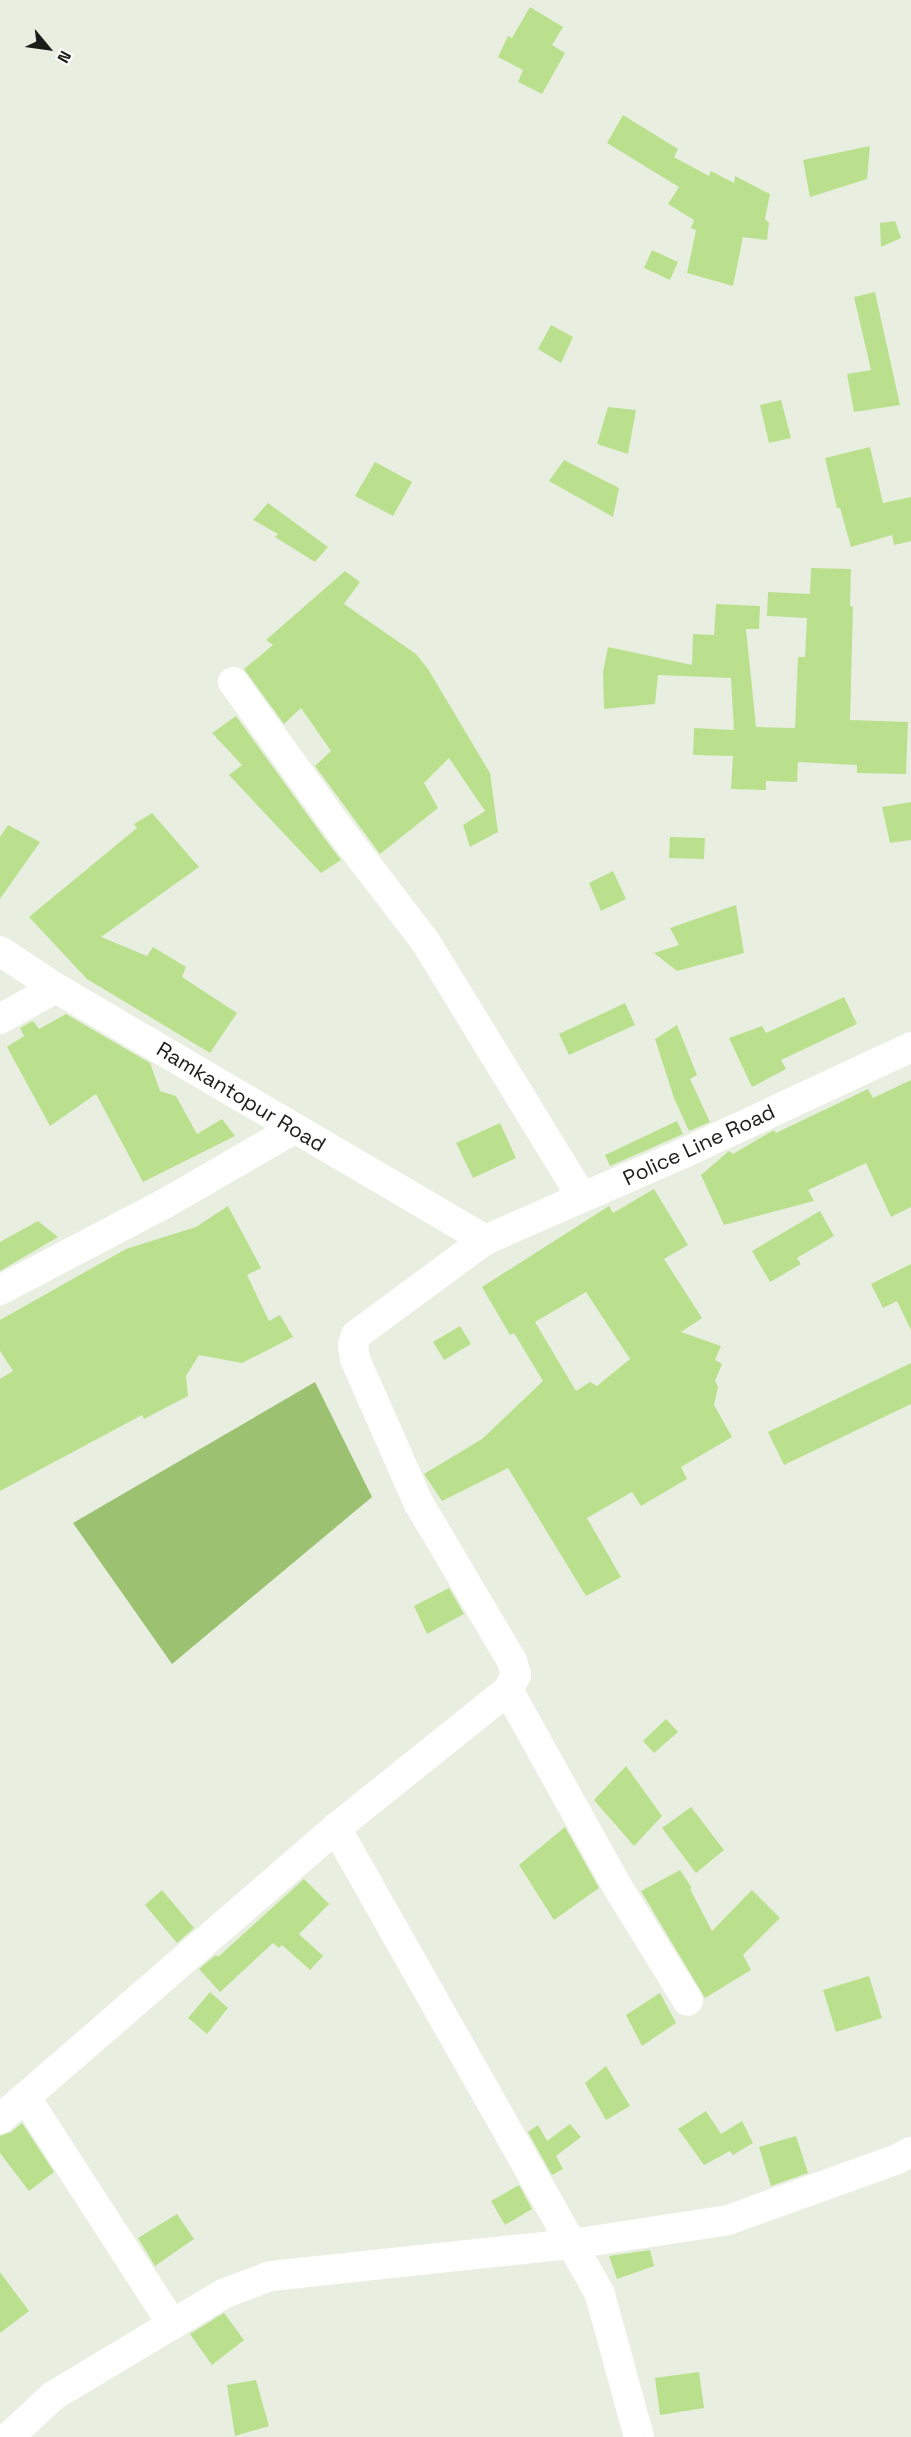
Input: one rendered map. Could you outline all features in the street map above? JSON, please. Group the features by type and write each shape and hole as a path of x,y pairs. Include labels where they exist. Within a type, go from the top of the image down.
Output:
{"street":[{"path":"233,682 339,829 425,941 582,1197"},
{"name":"Ramkantopur Road","path":"0,951 56,988 485,1240"},
{"path":"0,1020 56,988"},
{"name":"Police Line Road","path":"508,1690 516,1675 512,1661 418,1502 353,1352 356,1335 485,1240 911,1047"},
{"path":"0,1290 164,1204 294,1129"},
{"path":"0,2119 336,1828 508,1690 620,1891 688,2001"},
{"path":"336,1828 600,2294 639,2437"},
{"path":"26,2098 173,2325"},
{"path":"9,2437 53,2396 222,2294 271,2276 572,2244 728,2220 911,2152"}],"shaded area":[{"path":"315,1382 372,1497 172,1664 73,1523"}],"building":[{"path":"530,7 563,27 552,45 565,53 542,94 518,82 523,70 498,57 508,36 512,38"},
{"path":"623,115 678,149 674,157 709,176 711,171 734,183 735,176 770,194 765,219 769,223 767,240 743,237 733,286 687,273 696,230 691,228 694,220 668,204 679,187 607,143"},
{"path":"870,146 867,179 810,197 803,160"},
{"path":"895,221 901,238 881,247 880,223"},
{"path":"652,250 678,262 670,280 644,268"},
{"path":"875,292 900,405 854,412 847,374 871,370 854,297"},
{"path":"551,325 573,337 561,363 538,349"},
{"path":"781,400 791,438 769,443 760,405"},
{"path":"608,407 636,410 628,454 597,444"},
{"path":"870,447 883,503 911,497 911,541 894,545 892,535 851,547 840,508 837,508 825,458"},
{"path":"564,460 619,488 613,517 549,481"},
{"path":"375,462 412,482 393,516 355,496"},
{"path":"268,503 328,547 315,562 275,537 278,534 253,520"},
{"path":"811,568 851,569 850,606 853,607 850,720 908,722 906,774 857,773 857,765 798,762 797,782 766,781 766,790 731,789 733,756 693,755 694,728 734,730 731,678 658,675 655,704 604,709 603,672 608,647 692,665 693,634 714,635 716,604 760,606 759,629 746,629 756,727 795,728 798,657 805,657 807,618 767,616 768,592 810,594"},
{"path":"345,571 360,582 344,604 416,654 428,669 490,773 498,832 470,847 463,825 485,811 449,758 424,783 438,808 380,854 315,766 331,751 301,708 284,724 244,669 273,645 266,640"},
{"path":"236,716 341,860 321,873 229,775 242,765 212,733"},
{"path":"911,802 911,840 890,843 882,807"},
{"path":"152,813 199,867 101,937 147,956 153,947 186,967 182,977 237,1013 210,1053 87,979 29,917 137,828 134,824"},
{"path":"8,825 40,842 0,899 0,837"},
{"path":"670,837 705,838 704,859 669,858"},
{"path":"613,871 626,899 601,911 589,883"},
{"path":"736,905 744,953 677,971 654,953 679,945 670,928"},
{"path":"844,997 857,1024 781,1060 786,1069 752,1087 729,1038 762,1026 766,1033"},
{"path":"625,1003 635,1025 569,1055 559,1034"},
{"path":"66,1014 150,1063 160,1091 176,1096 197,1134 222,1119 235,1136 143,1182 96,1094 50,1126 7,1047 24,1036 20,1028 33,1021 39,1029"},
{"path":"677,1025 697,1075 690,1079 710,1122 689,1131 674,1098 655,1039"},
{"path":"911,1080 911,1207 891,1217 866,1163 808,1190 814,1201 724,1225 701,1175 729,1151 733,1154 774,1130 776,1133 868,1089 873,1098"},
{"path":"677,1121 683,1134 610,1166 605,1155"},
{"path":"500,1123 516,1158 473,1178 456,1143"},
{"path":"654,1189 688,1245 664,1259 702,1318 681,1332 721,1346 715,1360 722,1364 715,1381 718,1387 714,1405 732,1437 681,1467 687,1479 641,1506 632,1492 587,1518 621,1577 586,1596 508,1468 442,1501 424,1474 482,1439 543,1381 514,1333 510,1335 482,1287 609,1206 613,1213","holes":["586,1292 630,1359 597,1386 590,1382 576,1391 535,1322"]},
{"path":"228,1206 261,1268 247,1275 269,1321 280,1315 293,1337 242,1363 199,1355 186,1376 188,1396 144,1419 142,1415 0,1491 0,1379 13,1371 0,1351 0,1320 126,1249 196,1227"},
{"path":"820,1211 834,1236 797,1258 801,1264 770,1282 752,1251"},
{"path":"38,1221 58,1237 0,1271 0,1242"},
{"path":"911,1264 911,1330 897,1301 883,1308 871,1284"},
{"path":"460,1326 471,1344 444,1360 433,1342"},
{"path":"911,1363 911,1404 784,1465 768,1432"},
{"path":"449,1588 464,1614 427,1634 414,1606"},
{"path":"666,1719 678,1732 654,1753 643,1741"},
{"path":"626,1766 662,1816 634,1846 594,1800"},
{"path":"691,1807 724,1850 696,1873 662,1828"},
{"path":"565,1827 599,1888 554,1920 519,1865"},
{"path":"680,1870 692,1888 690,1889 712,1931 752,1890 780,1918 743,1955 751,1970 705,1998 641,1891"},
{"path":"304,1879 329,1904 299,1934 323,1956 310,1970 282,1945 279,1948 273,1943 220,1992 199,1969 216,1955 218,1957"},
{"path":"162,1890 194,1928 177,1943 145,1905"},
{"path":"869,1976 882,2018 836,2032 823,1990"},
{"path":"210,1992 228,2008 207,2034 188,2018"},
{"path":"660,1993 676,2023 642,2046 626,2015"},
{"path":"606,2066 630,2106 606,2120 585,2083"},
{"path":"706,2111 721,2134 742,2121 753,2143 733,2155 730,2151 704,2165 678,2129"},
{"path":"22,2123 54,2172 29,2191 0,2153 0,2136 11,2132"},
{"path":"570,2124 581,2137 556,2156 563,2169 552,2175 528,2132 538,2125 547,2141"},
{"path":"796,2136 808,2173 771,2186 759,2147"},
{"path":"519,2185 532,2209 505,2225 491,2201"},
{"path":"177,2214 194,2239 155,2266 138,2238"},
{"path":"650,2250 654,2266 617,2279 609,2256"},
{"path":"0,2272 29,2311 0,2333"},
{"path":"224,2313 244,2340 212,2365 190,2334"},
{"path":"699,2372 704,2408 660,2415 655,2378"},
{"path":"256,2380 269,2426 235,2436 227,2385"}]}
